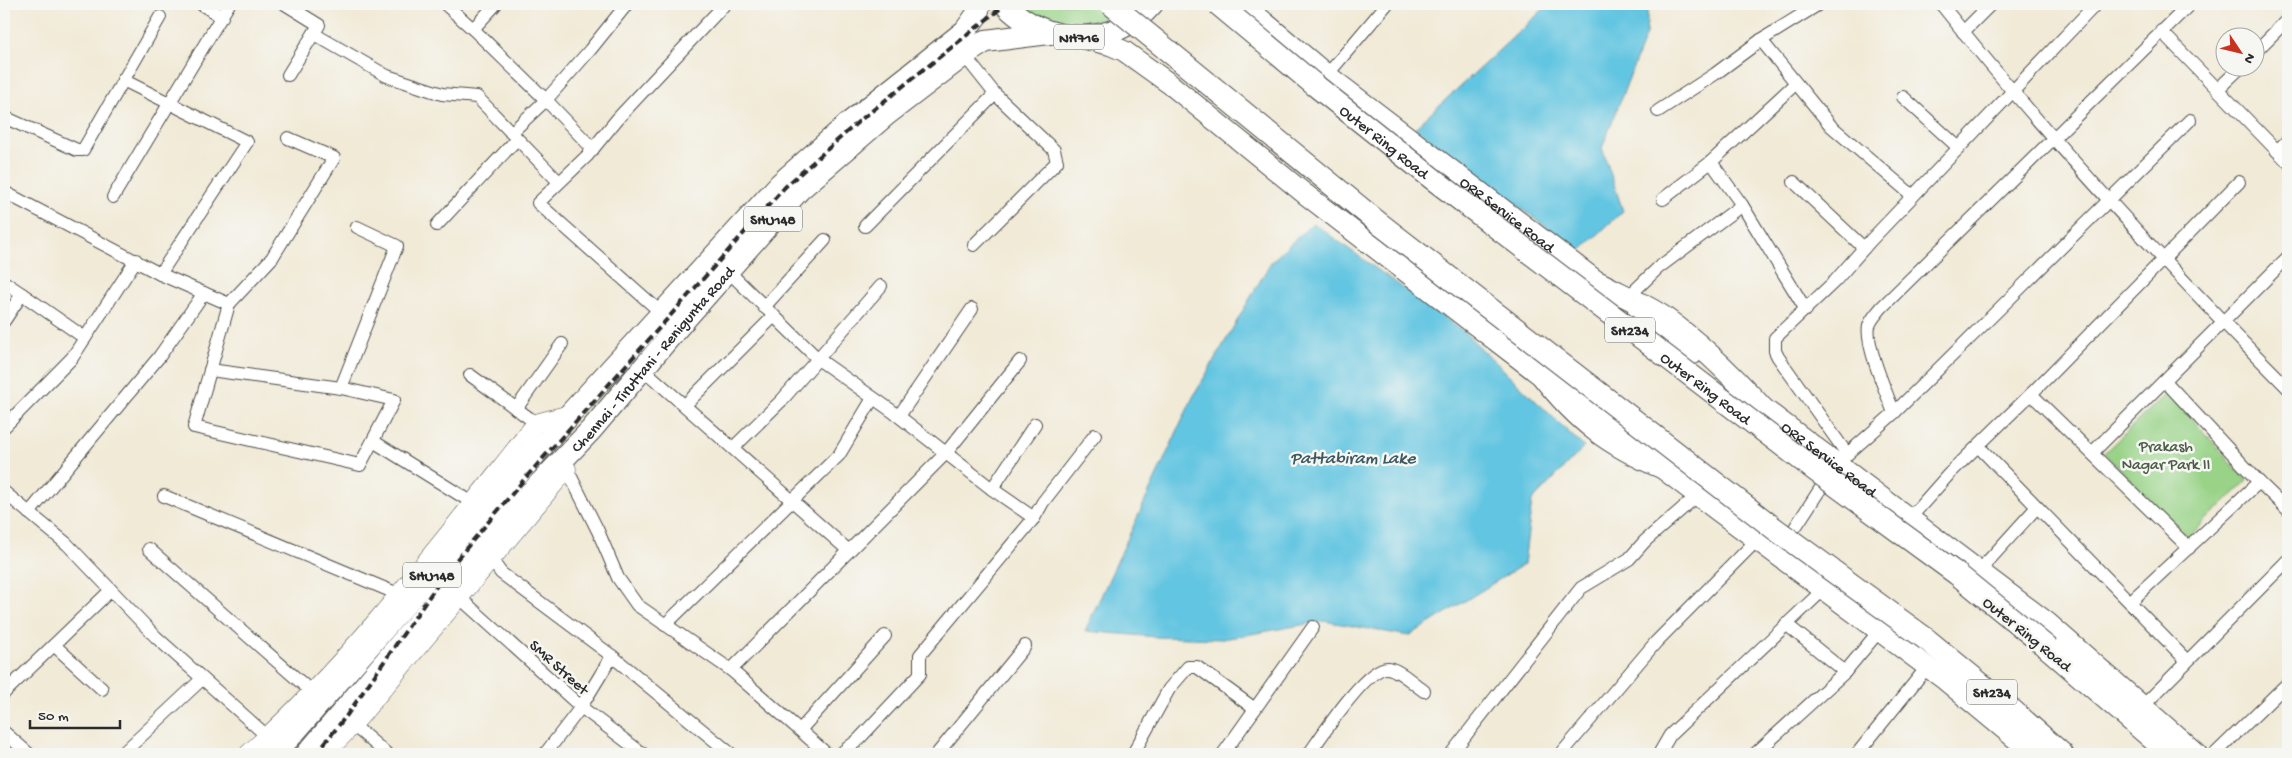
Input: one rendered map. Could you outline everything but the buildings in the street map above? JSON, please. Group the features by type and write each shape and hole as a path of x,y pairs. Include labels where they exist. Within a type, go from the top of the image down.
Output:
{"highway":[{"name":"Chennai - Tiruttani - Renigunta Road","path":"307,754 346,719 506,520 591,430 643,369 670,320 780,184 848,124 965,31 976,16 980,4"},
{"name":"Chennai - Tiruttani - Renigunta Road","path":"1005,4 1030,25 1048,33"},
{"name":"SH234","path":"1111,4 1387,230 1775,528 1926,639 2062,754"},
{"name":"Chennai - Tiruttani - Renigunta Road","path":"270,745 290,737 320,694 570,414 670,320 728,271 799,190 887,114 964,55 986,41 1048,33 1079,37 1109,32 1136,18 1152,4"},
{"name":"Outer Ring Road","path":"1218,4 1316,86 1448,191 1799,458 1957,574 2049,649 2172,754"},
{"path":"1599,283 1661,316 1682,332 1724,368 1762,408"},
{"path":"1541,374 1564,403 1597,433 1634,456 1664,468"},
{"path":"2142,707 2172,754"}],"main road":[{"name":"ORR Service Road","path":"1243,4 1327,75 1762,408 1842,459 1910,518 2048,623 2198,754"},
{"path":"1256,4 1281,27 1296,48"},
{"path":"1079,37 1110,45 1124,51 1170,84 1292,183 1541,374"},
{"path":"1664,468 1757,540 1928,666 2024,751"}],"street":[{"path":"201,4 222,16"},
{"path":"113,197 229,4"},
{"path":"285,4 319,26 288,76"},
{"path":"445,4 546,100 593,149"},
{"path":"473,29 496,4"},
{"path":"437,225 590,50 627,4"},
{"path":"670,320 538,203 593,149 619,117 725,4"},
{"path":"1327,75 1388,4"},
{"path":"1658,111 1715,74 1761,40 1819,4"},
{"path":"1941,4 2013,91 2163,260 2288,388"},
{"path":"1963,32 1991,4"},
{"path":"1842,459 1775,350 1777,334 1806,310 2096,4"},
{"path":"1894,413 1873,355 1869,328 1872,320 1882,307 2190,4"},
{"path":"4,117 77,150 83,150 160,17"},
{"path":"2264,43 2288,19"},
{"path":"2162,32 2288,162"},
{"path":"314,34 387,76 442,94 477,97 559,182"},
{"path":"1761,40 1831,126 1913,196"},
{"path":"964,55 995,94 1054,150 1057,162 974,246"},
{"path":"2218,89 2230,78"},
{"path":"123,80 247,142 160,274"},
{"path":"1663,199 1711,162 1795,84"},
{"path":"865,226 995,94"},
{"path":"1903,96 1959,148"},
{"path":"1777,554 1842,459 1894,413 2190,120"},
{"path":"210,370 341,388 394,400 360,465 194,427 210,370 229,304 272,258 334,158 288,138"},
{"path":"2278,151 2288,140"},
{"path":"1711,162 1742,205 1806,310"},
{"path":"1794,182 1864,248"},
{"path":"1910,518 1949,474 2031,394 2238,182"},
{"path":"4,192 160,274 229,304"},
{"path":"1628,297 1658,268 1742,205"},
{"path":"341,388 397,246 357,227"},
{"path":"764,307 825,240"},
{"path":"2092,453 2288,257"},
{"path":"4,427 72,358 136,260"},
{"path":"728,271 818,359 899,416 992,489 1034,518"},
{"path":"4,282 85,338"},
{"path":"734,448 782,400 881,286"},
{"path":"29,513 158,357 204,293"},
{"path":"4,321 22,294"},
{"path":"899,416 972,309"},
{"path":"685,405 774,316"},
{"path":"516,409 562,344"},
{"path":"731,670 946,452 1020,361"},
{"path":"643,369 849,551"},
{"path":"470,375 536,424"},
{"path":"2165,381 2259,482 2288,510"},
{"path":"2031,394 2189,548"},
{"path":"665,626 839,455 873,398"},
{"path":"149,549 320,694 398,594 536,424 570,414"},
{"path":"992,489 1035,424"},
{"path":"325,754 346,719 459,597 575,461 591,430"},
{"path":"840,754 858,740 920,674 920,656 1034,518 1043,502 1094,435"},
{"path":"373,440 473,503"},
{"path":"1978,446 2186,661"},
{"path":"567,470 598,531 618,578 637,605 731,670 827,754"},
{"path":"2130,602 2259,482"},
{"path":"4,492 67,544 156,637 270,745 248,754"},
{"path":"1451,754 1580,588 1629,559 1645,541 1698,495"},
{"path":"164,496 398,594"},
{"path":"1980,570 2037,508"},
{"path":"1561,754 1656,642 1757,540"},
{"path":"491,559 501,573 612,656 731,754"},
{"path":"2142,707 2288,560"},
{"path":"1659,754 1670,735 1824,589"},
{"path":"4,693 111,590"},
{"name":"SMR Street","path":"459,597 581,708 643,754"},
{"path":"1786,624 1846,672"},
{"path":"1223,754 1313,627"},
{"path":"1755,754 1846,672 1880,630"},
{"path":"800,730 885,636"},
{"path":"54,645 102,689"},
{"path":"937,754 1025,646"},
{"path":"543,754 581,708 612,656"},
{"path":"1858,754 1928,666"},
{"path":"1133,754 1169,689 1188,667 1197,667 1255,709"},
{"path":"1309,754 1349,699 1378,671 1388,668 1424,691"},
{"path":"122,754 202,679"},
{"path":"2216,754 2288,683"},
{"path":"346,719 387,754"},
{"path":"4,732 28,754"}],"green space":[{"path":"1017,4 1143,4 1095,29 1045,24"},
{"name":"Prakash Nagar Park II","path":"2168,392 2247,481 2188,537 2104,453"}],"water":[{"path":"1549,4 1648,4 1646,34 1602,148 1623,211 1579,252 1415,128"},
{"name":"Pattabiram Lake","path":"1313,223 1464,332 1584,447 1532,501 1524,564 1409,636 1324,621 1223,639 1156,637 1085,631 1193,397 1271,262"}],"railway":[{"path":"316,754 347,715 447,571 528,475 785,187 858,122 1006,4"}]}
